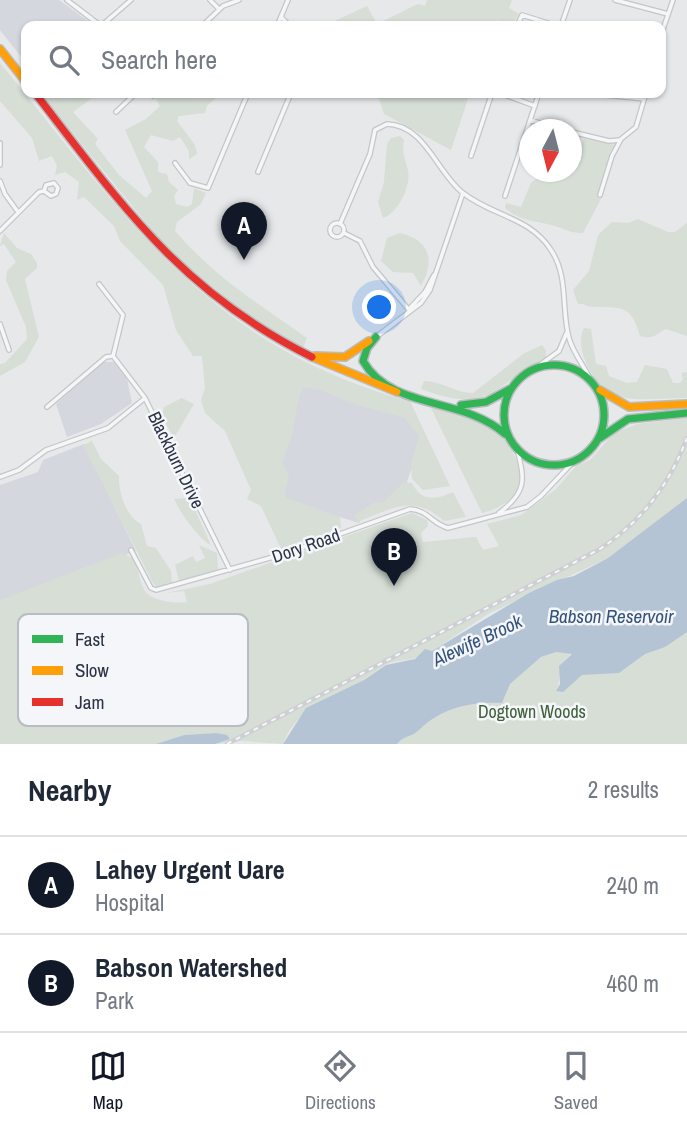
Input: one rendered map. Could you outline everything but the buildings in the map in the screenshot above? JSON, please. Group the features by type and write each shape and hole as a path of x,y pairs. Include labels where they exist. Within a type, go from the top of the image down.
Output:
{"highway":[{"path":"0,49 21,76"},
{"path":"39,98 149,237 190,277 244,318 303,354 397,392 456,405 486,416 517,449 531,459 546,464 575,461 598,439 628,419 687,413"},
{"path":"303,354 328,359 345,357 376,337"},
{"path":"376,337 364,354 366,368 373,377 397,392"},
{"path":"456,405 486,401 512,388 533,370 548,365 566,366 612,400 629,407 687,404"},
{"path":"593,384 604,413 598,439"},
{"path":"511,441 504,418 506,402 512,388"}],"street":[{"path":"67,0 94,21"},
{"path":"210,0 219,9"},
{"path":"207,21 219,9 239,0"},
{"path":"279,21 288,0"},
{"path":"561,21 570,0"},
{"path":"615,0 668,14"},
{"path":"666,21 673,0"},
{"path":"106,21 128,1"},
{"path":"519,21 522,15 542,21"},
{"path":"281,17 285,21"},
{"path":"116,112 131,98"},
{"path":"175,163 190,183 208,188 246,98"},
{"path":"258,172 289,98"},
{"path":"471,156 490,98"},
{"path":"513,98 535,106"},
{"path":"530,119 537,98"},
{"path":"600,195 612,156 621,139 636,127 644,99 634,98"},
{"path":"408,310 373,267 360,242 344,233 340,224 370,154 372,135 387,124 402,128 423,143 463,193 523,223 552,250 562,274 572,345 593,384"},
{"path":"582,134 609,141 621,139"},
{"path":"0,143 0,165"},
{"path":"505,196 519,153"},
{"path":"0,181 5,194 18,212"},
{"path":"0,232 38,192 44,191 51,196 56,194 58,188 51,182 46,185 44,191"},
{"path":"376,337 426,297 463,193"},
{"path":"340,224 333,225 331,233 337,237 344,233"},
{"path":"47,407 106,357 113,356 123,315 99,284"},
{"path":"0,324 9,350"},
{"path":"533,370 559,351 568,330"},
{"name":"Blackburn Drive","path":"113,356 145,398 230,570"},
{"path":"0,477 19,470 46,450 108,428 145,398"},
{"path":"497,514 513,503 522,486 522,466 517,449"},
{"name":"Dory Road","path":"131,550 153,590 284,554 410,509 423,511 440,526 448,528 518,511 535,502 575,461"}],"shaded area":[{"path":"0,0 59,0 88,21 21,21 21,57 0,30"},
{"path":"103,362 114,362 127,379 132,403 101,424 67,437 56,404"},
{"path":"303,383 408,415 423,437 404,490 371,506 359,523 285,500 280,461"},
{"path":"84,444 136,551 0,601 0,485 38,472 43,460"}],"green space":[{"path":"427,0 512,0 509,8 519,14 514,21 383,21 418,4 425,6"},
{"path":"367,6 375,21 335,21"},
{"path":"0,63 21,89 21,98 28,98 131,223 176,269 224,310 278,347 339,377 410,401 450,486 423,490 412,479 411,463 419,436 405,418 357,405 317,389 301,388 292,435 282,463 289,475 284,497 340,517 341,528 282,551 261,506 247,499 251,490 225,431 205,413 201,400 205,388 202,356 193,356 176,330 163,285 120,241 114,226 84,197 77,200 79,182 65,172 55,175 57,166 52,156 39,161 32,138 0,101"},
{"path":"44,98 92,98 73,112 98,139 95,144 119,175 146,198 152,191 125,130 146,119 160,106 155,98 216,98 207,106 205,113 179,116 177,121 195,145 197,154 189,159 189,151 180,137 173,141 151,135 144,147 158,162 158,172 167,174 169,182 178,190 174,196 176,204 187,207 192,204 194,188 206,193 201,204 177,222 175,231 222,277 307,338 303,348 250,317 170,252"},
{"path":"379,98 468,98 451,150 384,114"},
{"path":"400,136 404,140 408,181 399,203 383,218 378,202 384,182 387,144 391,138"},
{"path":"584,138 615,145 610,152 598,195 602,197 583,233 521,218 505,208 506,203 521,207 532,182 582,182"},
{"path":"638,219 668,232 675,232 687,223 687,336 666,329 652,337 640,336 633,318 624,310 578,304 573,290 589,271 598,235 612,222 628,223"},
{"path":"4,233 17,248 31,254 37,263 37,268 25,279 39,337 25,362 0,376 0,364 5,363 27,339 26,327 6,280 7,271 16,262 4,244 0,246"},
{"path":"400,233 418,240 427,252 428,267 421,286 413,273 393,272 381,261 387,238"},
{"path":"584,328 591,329 596,364 606,366 609,376 627,383 637,382 645,365 667,369 673,383 680,383 683,379 681,373 687,372 687,398 627,398 603,388 593,377 584,356 581,340"},
{"path":"542,345 546,350 546,358 489,394 462,399 421,389 424,381 473,393 523,354"},
{"path":"182,398 194,404 174,438 162,417 164,407"},
{"path":"431,408 479,416 500,433 514,455 520,477 514,495 506,502 482,513"},
{"path":"687,418 687,500 608,558 488,614 432,651 426,650 413,659 387,664 318,705 297,721 283,744 242,741 215,744 230,738 216,733 184,735 156,744 0,744 0,600 122,553 134,559 148,594 165,601 187,602 184,591 166,593 210,584 412,513 427,520 428,526 421,533 423,542 476,537 483,550 499,546 487,524 521,515 556,489 576,466 590,460 614,433 637,424"},
{"path":"92,441 101,459 119,476 127,510 141,524 147,546 156,548 171,571 172,582 157,587 153,583 83,445"},
{"path":"404,482 412,483 420,494 430,498 453,492 466,517 444,521 433,512 422,508 402,506 357,522 355,515 373,503 383,502"},
{"path":"187,498 191,501 211,545 196,532 174,499"},
{"path":"199,545 217,553 218,570 179,581 175,565 193,556 196,562 205,558"},
{"name":"Dogtown Woods","path":"687,631 687,744 397,744 403,736 412,734 434,716 448,709 475,702 503,701 510,684 541,657 556,652 572,653 562,663 557,691 579,675 607,672"}],"water":[{"name":"Babson Reservoir","path":"687,498 687,632 665,647 645,654 619,673 582,675 563,692 556,691 560,684 559,666 572,654 556,652 541,657 510,684 502,703 479,703 447,711 397,744 283,744 306,708 364,680 386,665 415,659 425,649 432,651 529,593 557,580 574,576 608,558"},
{"path":"184,735 227,735 230,739 215,744 156,744"}],"railway":[{"path":"227,744 600,549 629,526 652,501 672,471 687,438"}],"traffic: fast":[{"path":"376,337 367,348 363,361 376,377 409,396 488,422 505,434"},
{"path":"554,365 582,373 596,387 604,415 596,443 582,457 554,465 526,457 512,443 504,415 512,387 526,373 554,365"},
{"path":"461,405 486,402 510,389"},
{"path":"600,438 628,419 687,413"}],"traffic: slow":[{"path":"0,49 21,76"},
{"path":"315,356 345,357 369,341"},
{"path":"312,357 397,392"},
{"path":"600,390 629,407 687,404"}],"traffic: jam":[{"path":"39,98 126,208 189,274 266,332 312,357"}],"place":[{"name":"Lahey Urgent Uare","path":"244,260"},
{"name":"Babson Watershed","path":"394,586"}],"water label":[{"name":"Alewife Brook","path":"477,640"}]}
